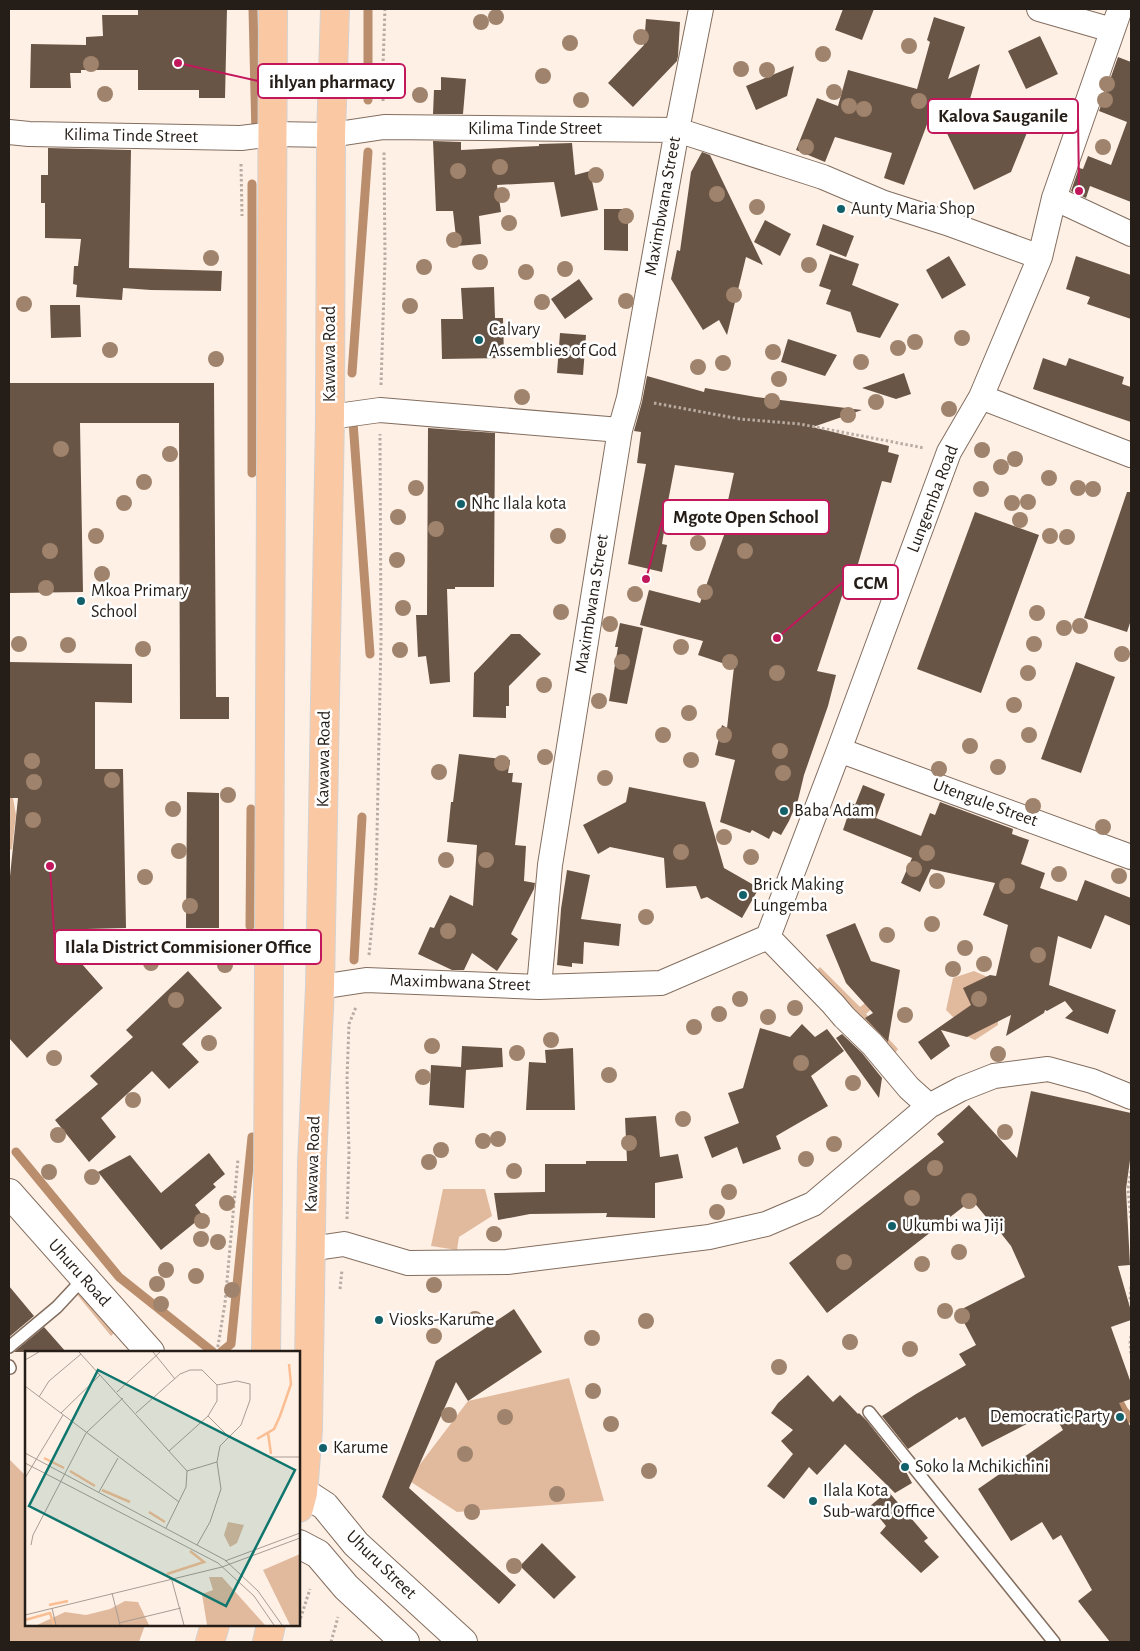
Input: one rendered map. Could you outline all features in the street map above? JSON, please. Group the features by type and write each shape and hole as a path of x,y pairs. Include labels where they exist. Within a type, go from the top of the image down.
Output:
{"main road":[{"path":"264,1349 268,1195 273,9"},
{"name":"Kawawa Road","path":"300,1497 308,1430 310,1249 320,987 330,417 331,135 335,9"},
{"name":"Uhuru Road","path":"9,1193 147,1351"},
{"name":"Uhuru Street","path":"300,1497 325,1506 356,1544 463,1642"},
{"name":"Uhuru Street","path":"308,1549 405,1642"},
{"path":"210,1642 215,1626"},
{"path":"267,1642 271,1626"}],"street":[{"name":"Maximbwana Street","path":"320,987 366,980 539,987 550,865 620,430 629,398 677,130 701,9"},
{"path":"1039,9 1116,19"},
{"name":"Lungemba Road","path":"768,937 840,750 949,452 981,397 1040,257 1054,198 1116,19"},
{"name":"Kilima Tinde Street","path":"9,132 28,134 241,138 273,134 331,135 384,128 677,130 823,177 884,203 947,223 1040,257"},
{"path":"1054,198 1131,234"},
{"path":"981,397 1131,455"},
{"path":"330,417 380,410 620,430"},
{"name":"Utengule Street","path":"840,750 1131,857"},
{"path":"539,987 661,983 768,937 872,1044 909,1088 929,1106"},
{"path":"310,1249 344,1244 408,1262 507,1262 709,1237 766,1224 813,1204 929,1106 961,1089 994,1076 1048,1070 1092,1081 1131,1097"}],"lane":[{"path":"9,1347 57,1307 84,1278"},
{"path":"869,1412 1054,1642"}],"path":[{"path":"340,1292 347,1216 349,1152 348,1024 366,980 376,885 381,639 380,410 385,259 383,65 385,9"},
{"path":"629,398 740,419 800,424 949,452"},
{"path":"1131,1171 1128,1189 1131,1220"},
{"path":"1131,1287 1131,1303"},
{"path":"1131,1336 1131,1354"},
{"path":"300,1621 309,1593 308,1549"}],"shaded area":[{"path":"9,781 16,815 12,849 9,850"},
{"path":"820,967 860,1007 888,985 891,990 866,1014 898,1049 895,1053 815,972"},
{"path":"974,971 990,978 997,984 998,1025 975,1040 955,1031 955,1019 946,1010 953,978"},
{"path":"443,1189 485,1189 492,1216 459,1237 457,1250 431,1246"},
{"path":"81,1279 122,1325 111,1336 70,1286"},
{"path":"569,1378 604,1501 457,1512 408,1480 468,1401"},
{"path":"9,1459 25,1475 25,1626 145,1626 139,1642 9,1642"}],"building":[{"path":"138,9 227,9 225,98 199,98 199,90 138,90 138,70 81,70 81,73 70,73 71,88 30,88 31,44 86,45 86,37 103,36 102,15 138,15"},
{"path":"843,9 874,9 862,40 835,30"},
{"path":"934,17 965,27 948,79 980,64 968,106 1028,130 1011,172 974,190 934,106 904,185 884,178 892,153 835,137 825,162 796,150 817,98 838,106 848,70 917,89 930,42 927,40"},
{"path":"646,19 680,22 678,56 677,61 633,107 608,83 644,45"},
{"path":"1040,36 1058,74 1026,89 1008,51"},
{"path":"1118,57 1131,62 1131,202 1090,186 1086,198 1071,191 1079,168 1083,169 1088,156 1111,165 1127,122 1099,111"},
{"path":"794,66 787,96 756,110 746,86"},
{"path":"441,77 466,79 463,114 433,114 434,90 441,90"},
{"path":"433,141 461,142 461,150 572,143 575,175 590,171 598,210 561,217 554,182 497,185 501,212 479,216 481,244 457,246 453,211 436,211"},
{"path":"48,148 131,150 129,268 222,271 221,291 123,288 122,300 76,297 77,285 73,284 74,266 78,266 81,239 45,238 45,203 41,203 41,175 48,175"},
{"path":"702,152 710,155 763,265 746,257 727,335 719,320 703,330 671,279 677,250 680,251 691,172"},
{"path":"604,209 628,209 628,251 604,250"},
{"path":"765,220 791,234 780,256 754,242"},
{"path":"823,224 854,236 846,257 816,245"},
{"path":"830,254 859,264 852,285 899,304 880,338 857,332 850,311 826,304 831,290 819,286"},
{"path":"949,256 966,285 942,299 926,270"},
{"path":"1076,256 1131,275 1131,319 1087,304 1090,297 1066,289"},
{"path":"579,279 593,299 565,319 551,299"},
{"path":"494,287 495,318 503,318 504,358 442,359 441,319 463,319 461,288"},
{"path":"50,305 80,305 81,337 51,338"},
{"path":"560,333 586,335 583,375 557,373"},
{"path":"788,339 837,355 825,376 781,362"},
{"path":"1043,358 1066,366 1069,358 1124,377 1122,384 1131,387 1131,422 1033,389"},
{"path":"904,373 911,394 896,399 862,388"},
{"path":"647,376 704,392 705,388 756,397 862,410 813,427 889,446 888,452 899,455 891,483 882,481 849,595 843,593 817,671 836,675 828,706 804,775 798,800 781,835 773,831 769,839 752,830 750,833 720,822 735,760 715,755 722,725 727,728 734,667 698,655 703,641 640,625 649,590 700,603 734,507 727,505 734,473 675,465 662,544 667,545 662,572 628,564 646,464 637,463 641,432 634,431"},
{"path":"9,383 214,383 216,697 229,697 229,719 180,719 179,423 80,423 83,592 9,593"},
{"name":"Nhc Ilala kota","path":"428,428 495,433 494,587 455,587 455,589 447,589 450,682 430,684 426,656 418,657 416,615 427,615"},
{"path":"1127,492 1131,492 1131,620 1127,632 1084,618"},
{"path":"975,512 1039,535 981,693 917,669"},
{"path":"620,623 643,628 627,704 609,701 618,647 615,647"},
{"path":"511,634 520,634 541,654 509,686 509,706 506,706 506,718 473,717 474,673"},
{"path":"9,662 132,664 132,703 95,702 95,769 123,769 126,928 86,929 86,933 53,931 103,988 27,1058 9,1038 9,886 18,798 10,798"},
{"path":"1076,662 1115,677 1081,773 1041,759"},
{"path":"459,754 510,760 508,773 513,773 512,782 522,783 515,845 526,846 524,881 535,883 534,889 511,934 518,939 497,971 472,953 464,970 452,970 418,954 430,927 434,928 450,895 473,906 477,845 447,842"},
{"path":"863,785 885,794 876,818 921,836 930,813 935,815 940,802 1013,829 1012,834 1029,840 1021,864 1045,873 1040,888 1077,901 1085,880 1131,898 1131,926 1105,915 1091,949 1058,936 1049,985 1116,1010 1108,1034 1065,1018 1073,1011 1065,1001 1047,1011 1045,1010 1044,1013 1006,1036 1011,1015 967,1037 941,1030 950,1046 931,1060 918,1042 971,1005 963,988 990,975 996,976 1008,925 983,915 995,883 931,869 920,892 901,883 912,858 843,830 852,803 855,805"},
{"path":"629,787 705,802 724,868 759,888 742,918 707,897 701,899 696,886 666,888 664,858 610,847 598,854 583,825 626,802"},
{"path":"187,792 219,793 219,928 186,928"},
{"path":"567,870 590,875 581,919 621,924 619,946 584,942 583,964 572,963 572,967 557,965 561,909"},
{"path":"855,923 871,961 900,970 888,1042 865,1018 873,1013 846,983 826,935"},
{"path":"188,971 222,1008 182,1044 199,1062 169,1089 152,1071 101,1118 116,1137 89,1162 55,1120 98,1084 90,1076 133,1037 126,1030"},
{"path":"802,1024 815,1037 827,1029 844,1051 811,1076 828,1106 776,1136 781,1149 743,1164 737,1147 712,1158 704,1137 739,1123 728,1093 743,1088 760,1028 790,1037"},
{"path":"842,1034 862,1053 882,1078 879,1098 836,1038"},
{"path":"462,1046 502,1048 503,1067 466,1070 464,1108 429,1105 431,1065 461,1067"},
{"path":"573,1048 575,1110 526,1110 529,1062 546,1063 545,1050"},
{"path":"1031,1091 1131,1113 1131,1153 1126,1189 1130,1265 1118,1266 1131,1311 1131,1320 1111,1327 1131,1383 1131,1399 1119,1403 1131,1428 1131,1642 1110,1642 1078,1601 1092,1590 1061,1535 1053,1540 1042,1522 1011,1541 978,1489 1063,1430 1052,1411 982,1447 965,1417 959,1420 957,1417 908,1449 882,1416 966,1365 959,1354 976,1345 958,1311 1025,1277 1011,1246 992,1222 972,1200 827,1313 789,1263 944,1142 937,1134 969,1105 1017,1158"},
{"path":"656,1116 660,1157 678,1154 683,1178 655,1183 655,1218 606,1217 607,1213 530,1214 498,1220 494,1193 545,1192 545,1164 627,1161 625,1118"},
{"path":"209,1153 225,1174 213,1184 216,1187 195,1205 203,1216 161,1250 98,1172 130,1155 161,1193"},
{"path":"9,1286 34,1316 9,1337"},
{"path":"514,1309 542,1352 468,1401 456,1382 409,1488 516,1585 499,1604 382,1497 436,1361"},
{"path":"44,1327 65,1351 25,1351 14,1352"},
{"path":"808,1375 833,1402 840,1395 867,1421 904,1468 912,1483 895,1493 845,1444 817,1475 809,1467 784,1499 767,1486 793,1454 781,1441 793,1430 771,1413 778,1403"},
{"path":"888,1491 928,1538 924,1541 939,1557 921,1573 880,1533 886,1526 870,1506"},
{"path":"542,1543 576,1577 554,1599 520,1566"}],"waterway":[{"path":"253,9 256,136"},
{"path":"368,9 368,100"},
{"path":"352,373 368,152"},
{"path":"252,184 252,473"},
{"path":"353,422 370,654"},
{"path":"250,926 251,809"},
{"path":"354,960 362,817"},
{"path":"222,1351 231,1344 252,1137"},
{"path":"16,1152 119,1277 212,1351"},
{"path":"1115,1394 1124,1411 1131,1419"}],"place":[{"name":"ihlyan pharmacy","path":"178,63"},
{"name":"Kalova Sauganile","path":"1079,191"},
{"name":"Aunty Maria Shop","path":"841,209"},
{"name":"Calvary Assemblies of God","path":"479,340"},
{"name":"Nhc Ilala kota","path":"461,504"},
{"name":"Mgote Open School","path":"646,579"},
{"name":"Mkoa Primary School","path":"81,601"},
{"name":"CCM","path":"777,638"},
{"name":"Baba Adam","path":"784,811"},
{"name":"Ilala District Commisioner Office","path":"50,866"},
{"name":"Brick Making Lungemba","path":"743,895"},
{"name":"Ukumbi wa Jiji","path":"892,1226"},
{"name":"Viosks-Karume","path":"379,1320"},
{"name":"Democratic Party","path":"1120,1417"},
{"name":"Karume","path":"323,1448"},
{"name":"Soko la Mchikichini","path":"905,1467"},
{"name":"Ilala Kota Sub-ward Office","path":"813,1501"}]}
